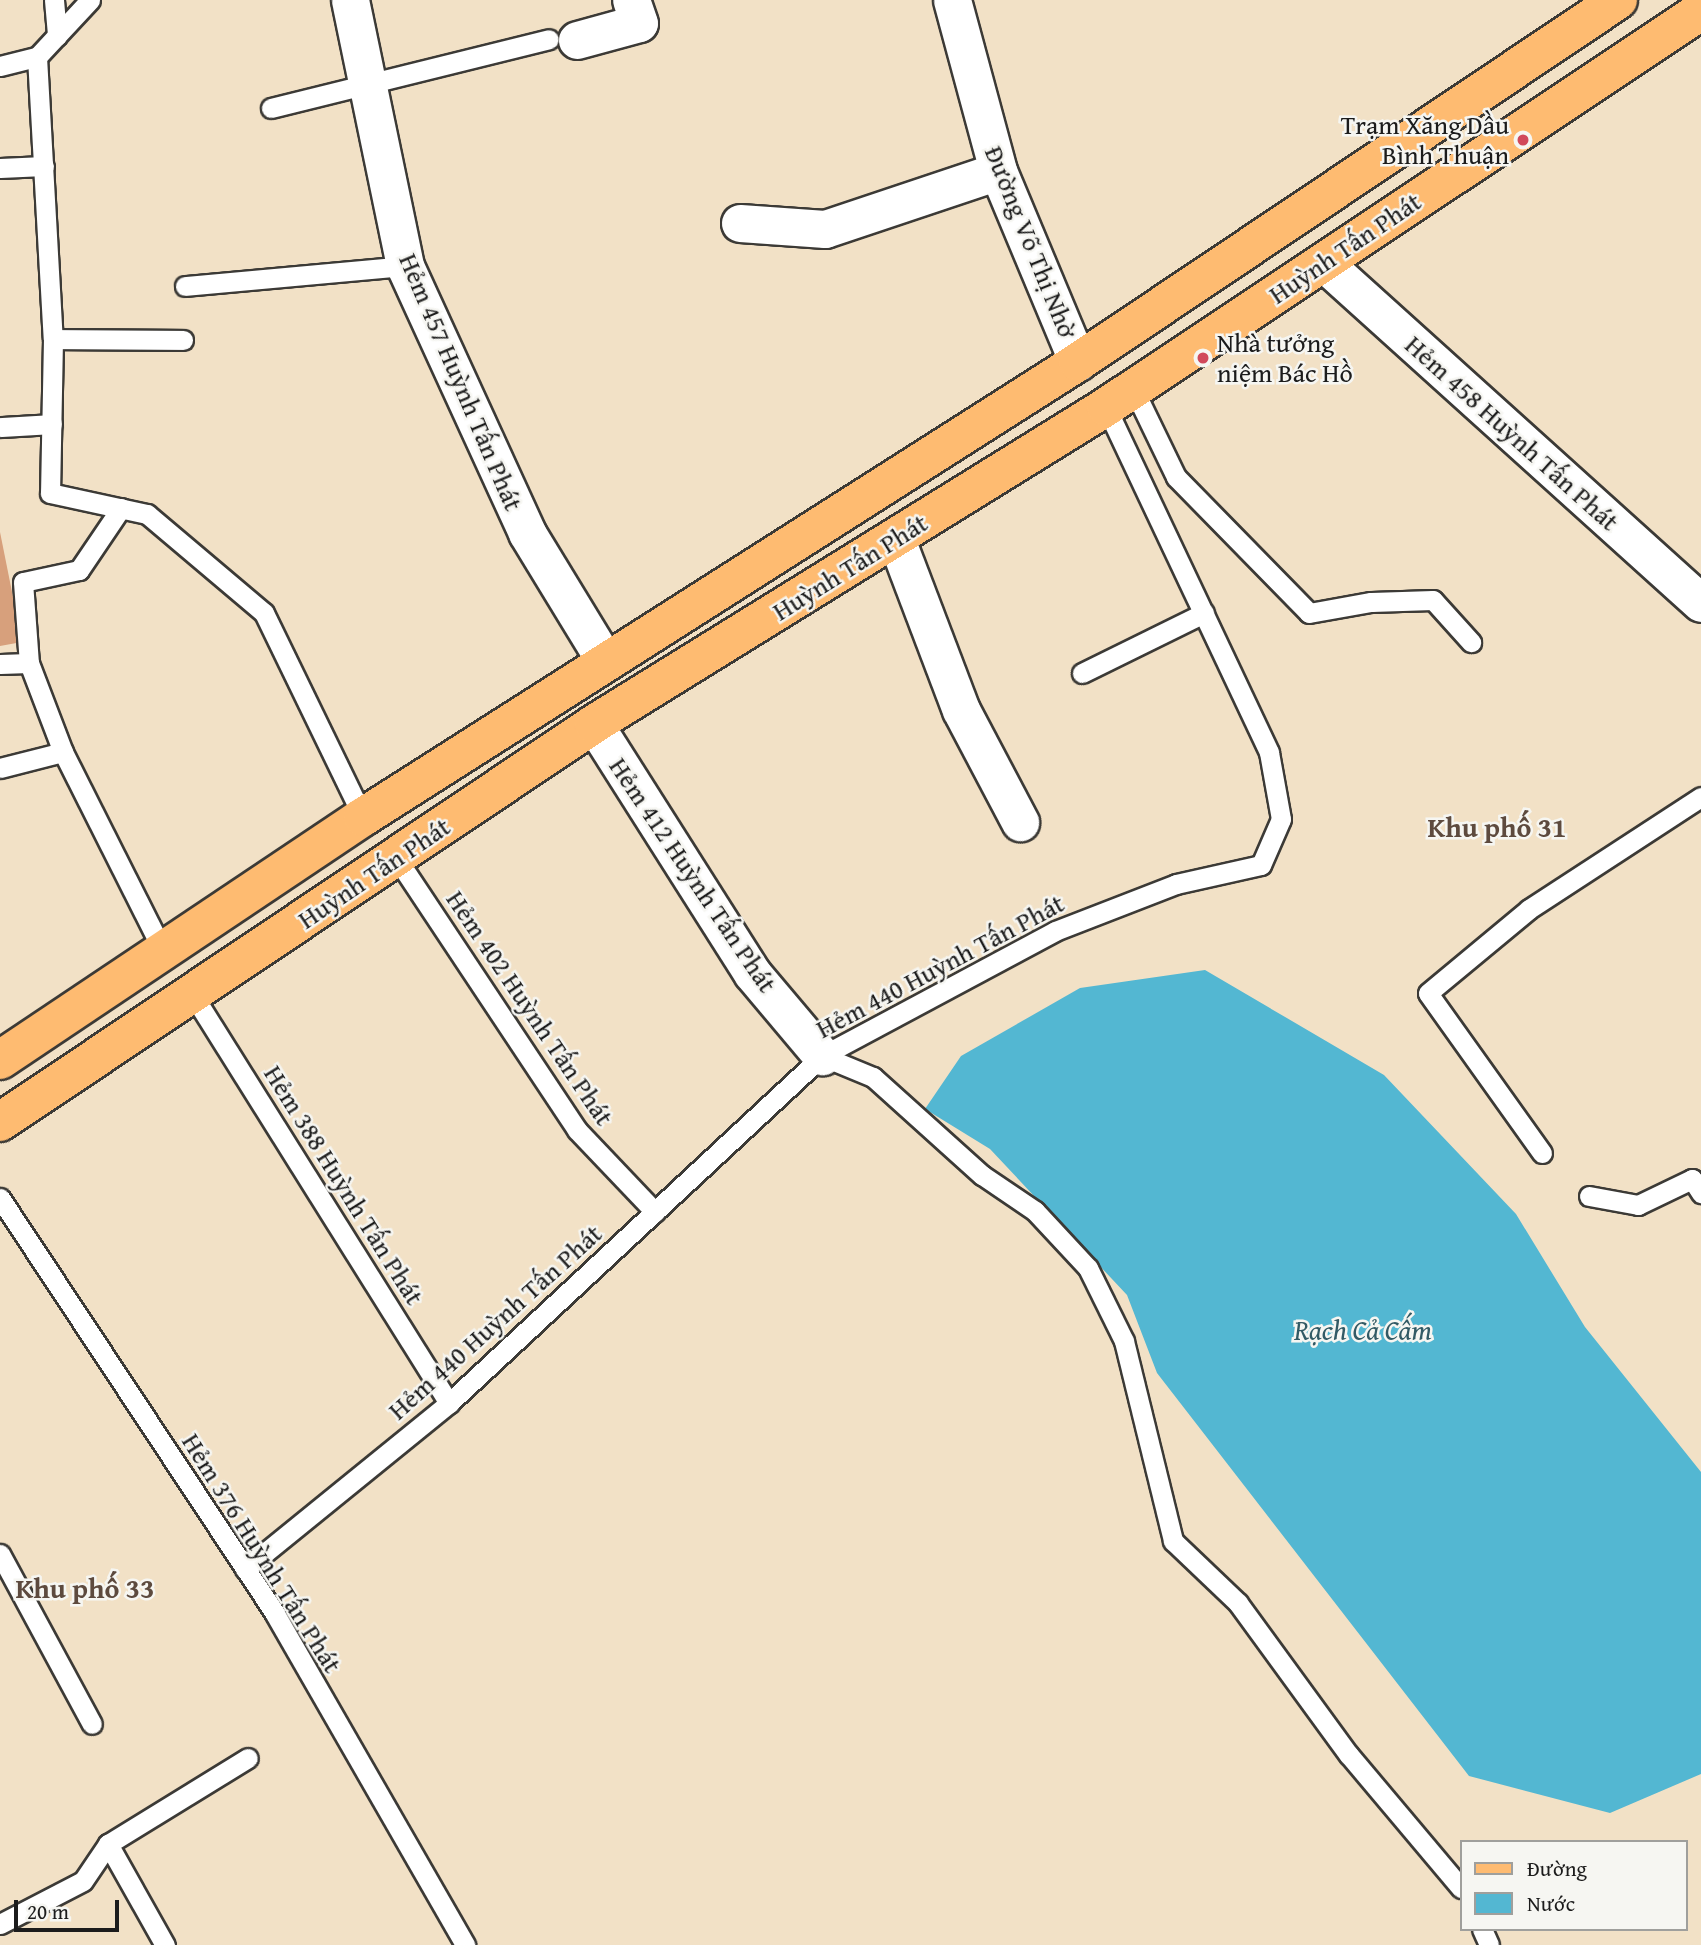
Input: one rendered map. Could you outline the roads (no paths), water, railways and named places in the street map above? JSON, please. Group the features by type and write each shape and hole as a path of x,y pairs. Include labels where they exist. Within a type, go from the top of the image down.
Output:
{"main road":[{"name":"Huỳnh Tấn Phát","path":"0,1060 363,817 1079,362 1618,0"},
{"name":"Huỳnh Tấn Phát","path":"0,1122 397,859 594,724 896,539 1119,398 1701,11"},
{"path":"1287,221 1323,262"},
{"path":"1079,362 1119,398"},
{"path":"234,903 264,947"}],"street":[{"name":"Hẻm 457 Huỳnh Tấn Phát","path":"351,0 372,86 405,266 527,533 606,661"},
{"path":"563,39 639,23 631,0"},
{"name":"Đường Võ Thị Nhờ","path":"952,0 998,171 1079,362"},
{"path":"740,223 825,229 998,171"},
{"name":"Hẻm 458 Huỳnh Tấn Phát","path":"1323,262 1701,603"},
{"path":"896,539 961,710 1020,821"},
{"name":"Hẻm 412 Huỳnh Tấn Phát","path":"594,724 752,973 822,1056"}],"lane":[{"path":"54,0 57,36"},
{"path":"0,66 37,57 90,0"},
{"path":"271,108 563,39"},
{"path":"37,57 52,339 50,493 147,514 264,613 363,817"},
{"path":"0,168 44,166"},
{"path":"185,286 405,266"},
{"path":"52,339 183,340"},
{"path":"1119,398 1176,477 1308,613 1371,602 1433,600 1471,642"},
{"name":"Hẻm 440 Huỳnh Tấn Phát","path":"245,1569 449,1403 822,1056 1055,931 1176,884 1261,865 1281,819 1269,752 1204,613 1119,398"},
{"path":"0,427 52,424"},
{"path":"121,508 79,570 23,582 29,663 63,752 163,951"},
{"path":"1082,673 1204,613"},
{"path":"0,664 29,663"},
{"path":"0,768 63,752"},
{"path":"1542,1153 1428,993 1529,909 1701,797"},
{"name":"Hẻm 402 Huỳnh Tấn Phát","path":"397,859 577,1130 655,1212"},
{"name":"Hẻm 388 Huỳnh Tấn Phát","path":"193,995 449,1403"},
{"path":"822,1056 873,1077 982,1175 1035,1211 1088,1268 1124,1341 1173,1541 1238,1603 1349,1755 1460,1887"},
{"path":"1590,1196 1638,1205 1692,1179 1701,1193"},
{"name":"Hẻm 376 Huỳnh Tấn Phát","path":"0,1198 245,1569 465,1945"},
{"path":"0,1554 92,1724"},
{"path":"0,1924 83,1881 108,1844 248,1758"},
{"path":"108,1844 165,1945"}],"water":[{"name":"Rạch Cả Cấm","path":"1205,970 1384,1075 1516,1214 1585,1327 1701,1472 1701,1774 1610,1813 1469,1776 1157,1373 1127,1295 990,1149 925,1109 961,1056 1080,988"}],"place":[{"name":"Trạm Xăng Dầu Bình Thuận","path":"1523,140"},
{"name":"Nhà tưởng niệm Bác Hồ","path":"1203,358"}],"district":[{"name":"Khu phố 31","path":"1497,827"},
{"name":"Khu phố 33","path":"85,1588"}]}
